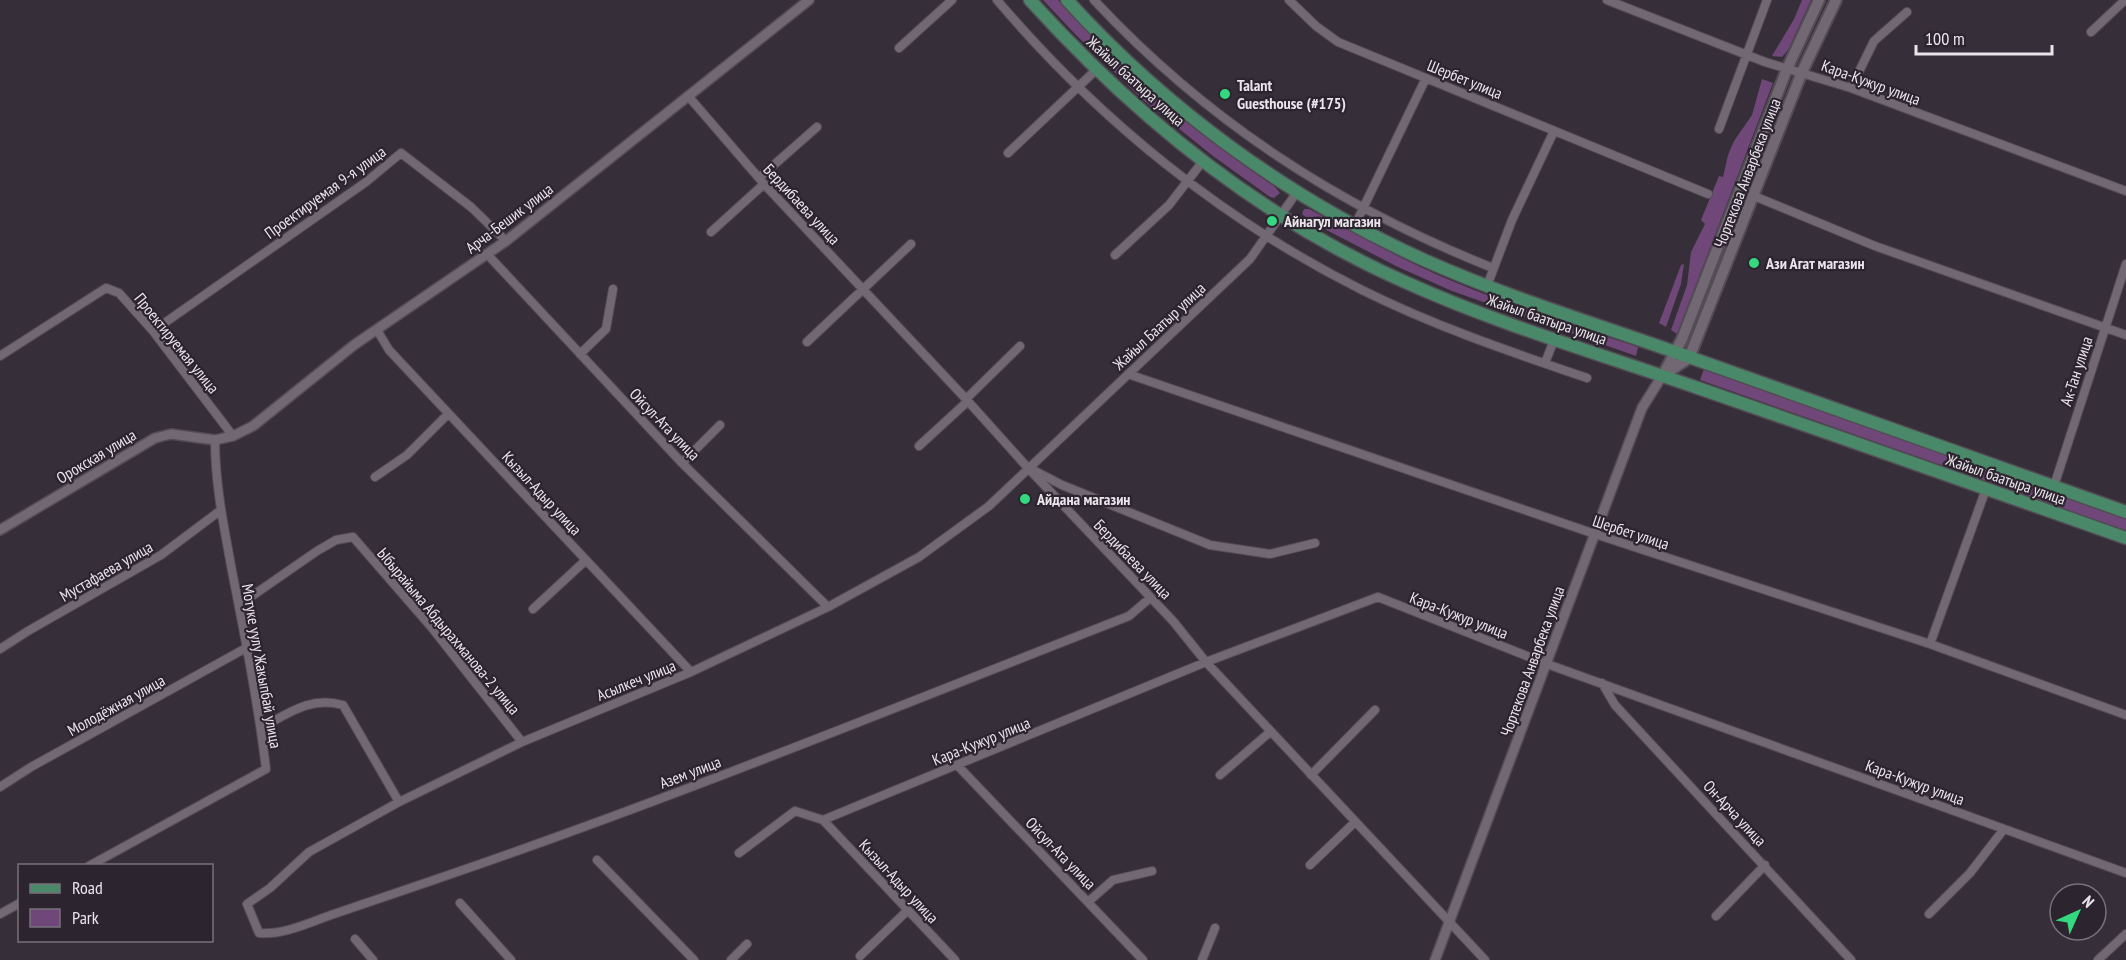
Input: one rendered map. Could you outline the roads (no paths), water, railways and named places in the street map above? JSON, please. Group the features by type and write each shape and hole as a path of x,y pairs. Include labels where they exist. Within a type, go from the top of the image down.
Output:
{"main road":[{"name":"Жайыл баатыра улица","path":"1030,0 1096,70 1135,106 1203,161 1281,215 1342,251 1404,282 1554,340 2126,538"},
{"name":"Жайыл баатыра улица","path":"1067,0 1115,50 1186,112 1245,157 1297,192 1355,225 1421,258 1487,286 2126,512"},
{"name":"Чортекова Анварбека улица","path":"1662,376 1676,353 1787,69 1819,0"},
{"name":"Чортекова Анварбека улица","path":"1689,358 1802,72 1836,0"},
{"path":"1662,376 1689,358"}],"street":[{"name":"Арча-Бешик улица","path":"215,440 233,436 253,426 354,345 506,241 809,0"},
{"path":"899,48 952,0"},
{"path":"997,0 1079,88 1153,154 1267,236 1334,275 1387,302 1453,330 1587,378"},
{"path":"1094,0 1142,49 1214,111 1295,169 1364,209 1430,242 1493,268"},
{"name":"Шербет улица","path":"1289,0 1316,26 1338,42 1708,194"},
{"name":"Кара-Кужур улица","path":"1607,0 1746,55 1851,88 2126,191"},
{"path":"1719,129 1767,0"},
{"path":"2091,32 2125,0"},
{"path":"1851,88 1874,41 1907,12"},
{"path":"1008,153 1096,70"},
{"path":"1355,225 1426,78"},
{"name":"Бердибаева улица","path":"689,97 762,181 1173,621 1206,662 1270,732 1485,960"},
{"path":"711,232 817,127"},
{"path":"1487,286 1512,220 1554,131"},
{"name":"Проектируемая 9-я улица","path":"153,331 366,182 401,153 471,207 506,241"},
{"path":"1116,255 1169,205 1203,161"},
{"name":"Жайыл Баатыр улица","path":"1028,468 1250,259 1297,192"},
{"path":"1754,196 1875,246 2126,334"},
{"path":"807,342 911,244"},
{"name":"Ойсул-Ата улица","path":"487,254 682,463 828,607"},
{"name":"Ак-Тан улица","path":"2054,486 2126,264"},
{"name":"Проектируемая улица","path":"0,356 106,288 119,293 153,331 233,436"},
{"path":"579,354 606,329 613,289"},
{"name":"Кызыл-Адыр улица","path":"377,330 389,350 692,672"},
{"path":"1545,363 1554,340"},
{"path":"919,446 1020,346"},
{"name":"Шербет улица","path":"1128,374 1595,534 1930,644 2126,715"},
{"name":"Чортекова Анварбека улица","path":"1435,960 1642,408 1662,376"},
{"path":"375,477 407,455 448,414"},
{"path":"682,463 720,425"},
{"name":"Орокская улица","path":"0,530 155,438 171,434 215,440"},
{"name":"Мотуке уулу Жакыпбай улица","path":"93,864 266,770 261,728 221,510 215,440"},
{"path":"1028,468 1062,485 1210,545 1270,554 1314,543"},
{"name":"Асылкеч улица","path":"247,904 270,888 309,852 399,802 522,742 692,672 828,607 919,557 989,506 1028,468"},
{"path":"1930,644 1986,489"},
{"name":"Мустафаева улица","path":"0,649 161,555 221,510"},
{"name":"Ыбырайыма Абдырахманова-2 улица","path":"239,605 336,540 353,537 432,627 522,742"},
{"path":"533,609 586,560"},
{"name":"Кара-Кужур улица","path":"823,820 1206,662 1378,597 1547,664 2126,873"},
{"name":"Азем улица","path":"247,904 259,933 274,934 449,875 624,812 1129,616 1150,598"},
{"name":"Молодёжная улица","path":"0,788 31,767 246,648"},
{"name":"Он-Арча улица","path":"1601,683 1615,705 1851,960"},
{"path":"261,728 300,707 326,701 343,705 399,802"},
{"path":"1311,775 1375,710"},
{"path":"1220,775 1270,732"},
{"name":"Ойсул-Ата улица","path":"958,765 1143,960"},
{"path":"739,853 795,811 823,820"},
{"name":"Кызыл-Адыр улица","path":"823,820 955,960"},
{"path":"1310,865 1355,822"},
{"path":"1929,914 1970,873 2004,829"},
{"path":"597,860 694,960"},
{"path":"1716,916 1765,865"},
{"path":"1088,902 1113,880 1152,872"},
{"path":"460,903 511,960"},
{"path":"0,914 18,904"},
{"path":"860,957 908,910"},
{"path":"1202,960 1215,928"},
{"path":"2098,960 2126,934"},
{"path":"355,939 373,960"},
{"path":"731,960 747,944"}],"place":[{"name":"Talant Guesthouse (#175)","path":"1225,94"},
{"name":"Айнагул магазин","path":"1272,221"},
{"name":"Ази Агат магазин","path":"1754,263"},
{"name":"Айдана магазин","path":"1025,499"}]}
